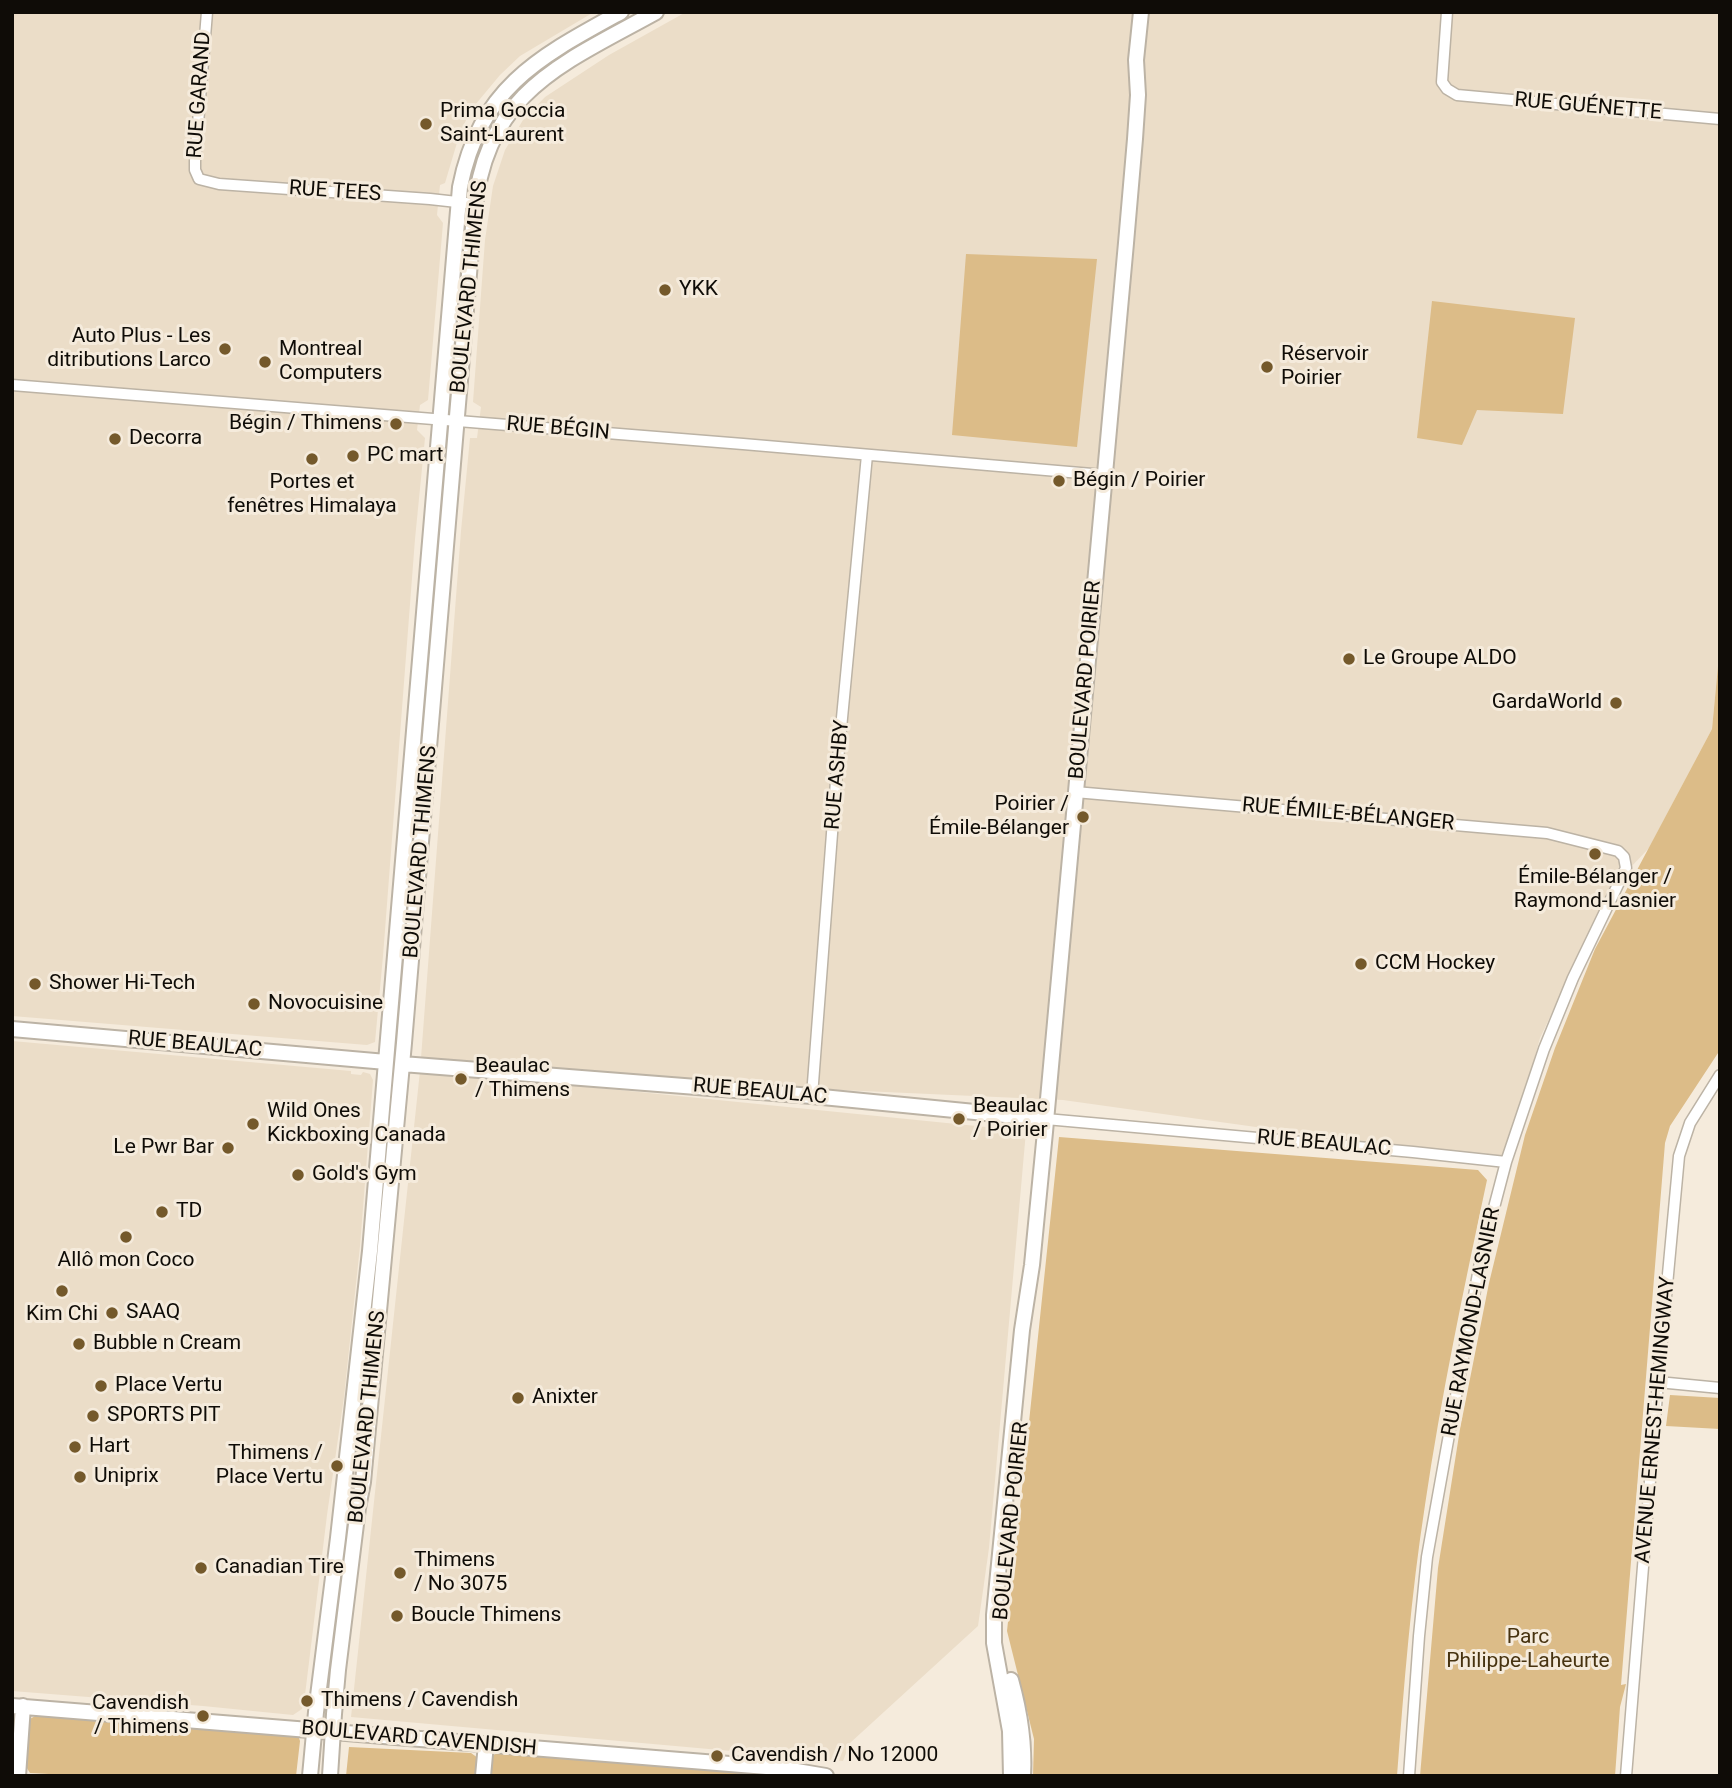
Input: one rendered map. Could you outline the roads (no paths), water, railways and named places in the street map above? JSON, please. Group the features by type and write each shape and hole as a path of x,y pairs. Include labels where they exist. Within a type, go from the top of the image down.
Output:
{"street":[{"name":"RUE GARAND","path":"198,177 195,170 195,153 207,12"},
{"name":"BOULEVARD THIMENS","path":"310,1776 313,1731 364,1317 462,175 473,142 488,114 509,86 543,58 621,12"},
{"name":"BOULEVARD THIMENS","path":"330,1776 334,1714 363,1482 382,1292 478,181 491,142 503,121 526,93 563,64 656,12"},
{"name":"BOULEVARD POIRIER","path":"1138,95 1136,60 1141,12"},
{"name":"BOULEVARD POIRIER","path":"1011,1776 1010,1731 995,1651 994,1615 1022,1330 1032,1265 1138,95 1148,12"},
{"name":"RUE GUÉNETTE","path":"1447,12 1442,82 1457,95 1720,118"},
{"name":"RUE TEES","path":"198,177 211,184 475,204"},
{"name":"RUE BÉGIN","path":"12,385 1104,475"},
{"name":"RUE ASHBY","path":"812,1096 836,781 867,455"},
{"path":"430,540 447,541"},
{"path":"420,657 437,658"},
{"name":"RUE ÉMILE-BÉLANGER","path":"1075,792 1547,833 1618,851"},
{"name":"RUE RAYMOND-LASNIER","path":"1409,1776 1427,1557 1481,1256 1506,1163 1544,1049 1573,978 1626,868 1624,858 1618,851"},
{"name":"RUE BEAULAC","path":"12,1029 402,1064 812,1096 1506,1163"},
{"name":"AVENUE ERNEST-HEMINGWAY","path":"1626,1776 1679,1156 1690,1123 1720,1075"},
{"name":"BOULEVARD POIRIER","path":"1023,1776 1022,1728 1004,1653 1001,1624 1030,1329 1032,1265"},
{"path":"1658,1382 1720,1388"},
{"path":"18,1706 18,1776"},
{"name":"BOULEVARD CAVENDISH","path":"18,1706 793,1770 826,1776"},
{"path":"483,1776 486,1744"}],"place":[{"name":"Prima Goccia Saint-Laurent","path":"426,124"},
{"name":"YKK","path":"665,290"},
{"name":"Auto Plus - Les ditributions Larco","path":"225,349"},
{"name":"Montreal Computers","path":"265,362"},
{"name":"Réservoir Poirier","path":"1267,367"},
{"name":"Bégin / Thimens","path":"396,424"},
{"name":"Decorra","path":"115,439"},
{"name":"PC mart","path":"353,456"},
{"name":"Portes et fenêtres Himalaya","path":"312,459"},
{"name":"Bégin / Poirier","path":"1059,481"},
{"name":"Le Groupe ALDO","path":"1349,659"},
{"name":"GardaWorld","path":"1616,703"},
{"name":"Poirier / Émile-Bélanger","path":"1083,817"},
{"name":"Émile-Bélanger / Raymond-Lasnier","path":"1595,854"},
{"name":"CCM Hockey","path":"1361,964"},
{"name":"Shower Hi-Tech","path":"35,984"},
{"name":"Novocuisine","path":"254,1004"},
{"name":"Beaulac / Thimens","path":"461,1079"},
{"name":"Beaulac / Poirier","path":"959,1119"},
{"name":"Wild Ones Kickboxing Canada","path":"253,1124"},
{"name":"Le Pwr Bar","path":"228,1148"},
{"name":"Gold's Gym","path":"298,1175"},
{"name":"TD","path":"162,1212"},
{"name":"Allô mon Coco","path":"126,1237"},
{"name":"Kim Chi","path":"62,1291"},
{"name":"SAAQ","path":"112,1313"},
{"name":"Bubble n Cream","path":"79,1344"},
{"name":"Place Vertu","path":"101,1386"},
{"name":"Anixter","path":"518,1398"},
{"name":"SPORTS PIT","path":"93,1416"},
{"name":"Hart","path":"75,1447"},
{"name":"Thimens / Place Vertu","path":"337,1466"},
{"name":"Uniprix","path":"80,1477"},
{"name":"Canadian Tire","path":"201,1568"},
{"name":"Thimens / No 3075","path":"400,1573"},
{"name":"Boucle Thimens","path":"397,1616"},
{"name":"Thimens / Cavendish","path":"307,1701"},
{"name":"Cavendish / Thimens","path":"203,1716"},
{"name":"Cavendish / No 12000","path":"717,1756"}],"park label":[{"name":"Parc Philippe-Laheurte","path":"1528,1650"}]}
